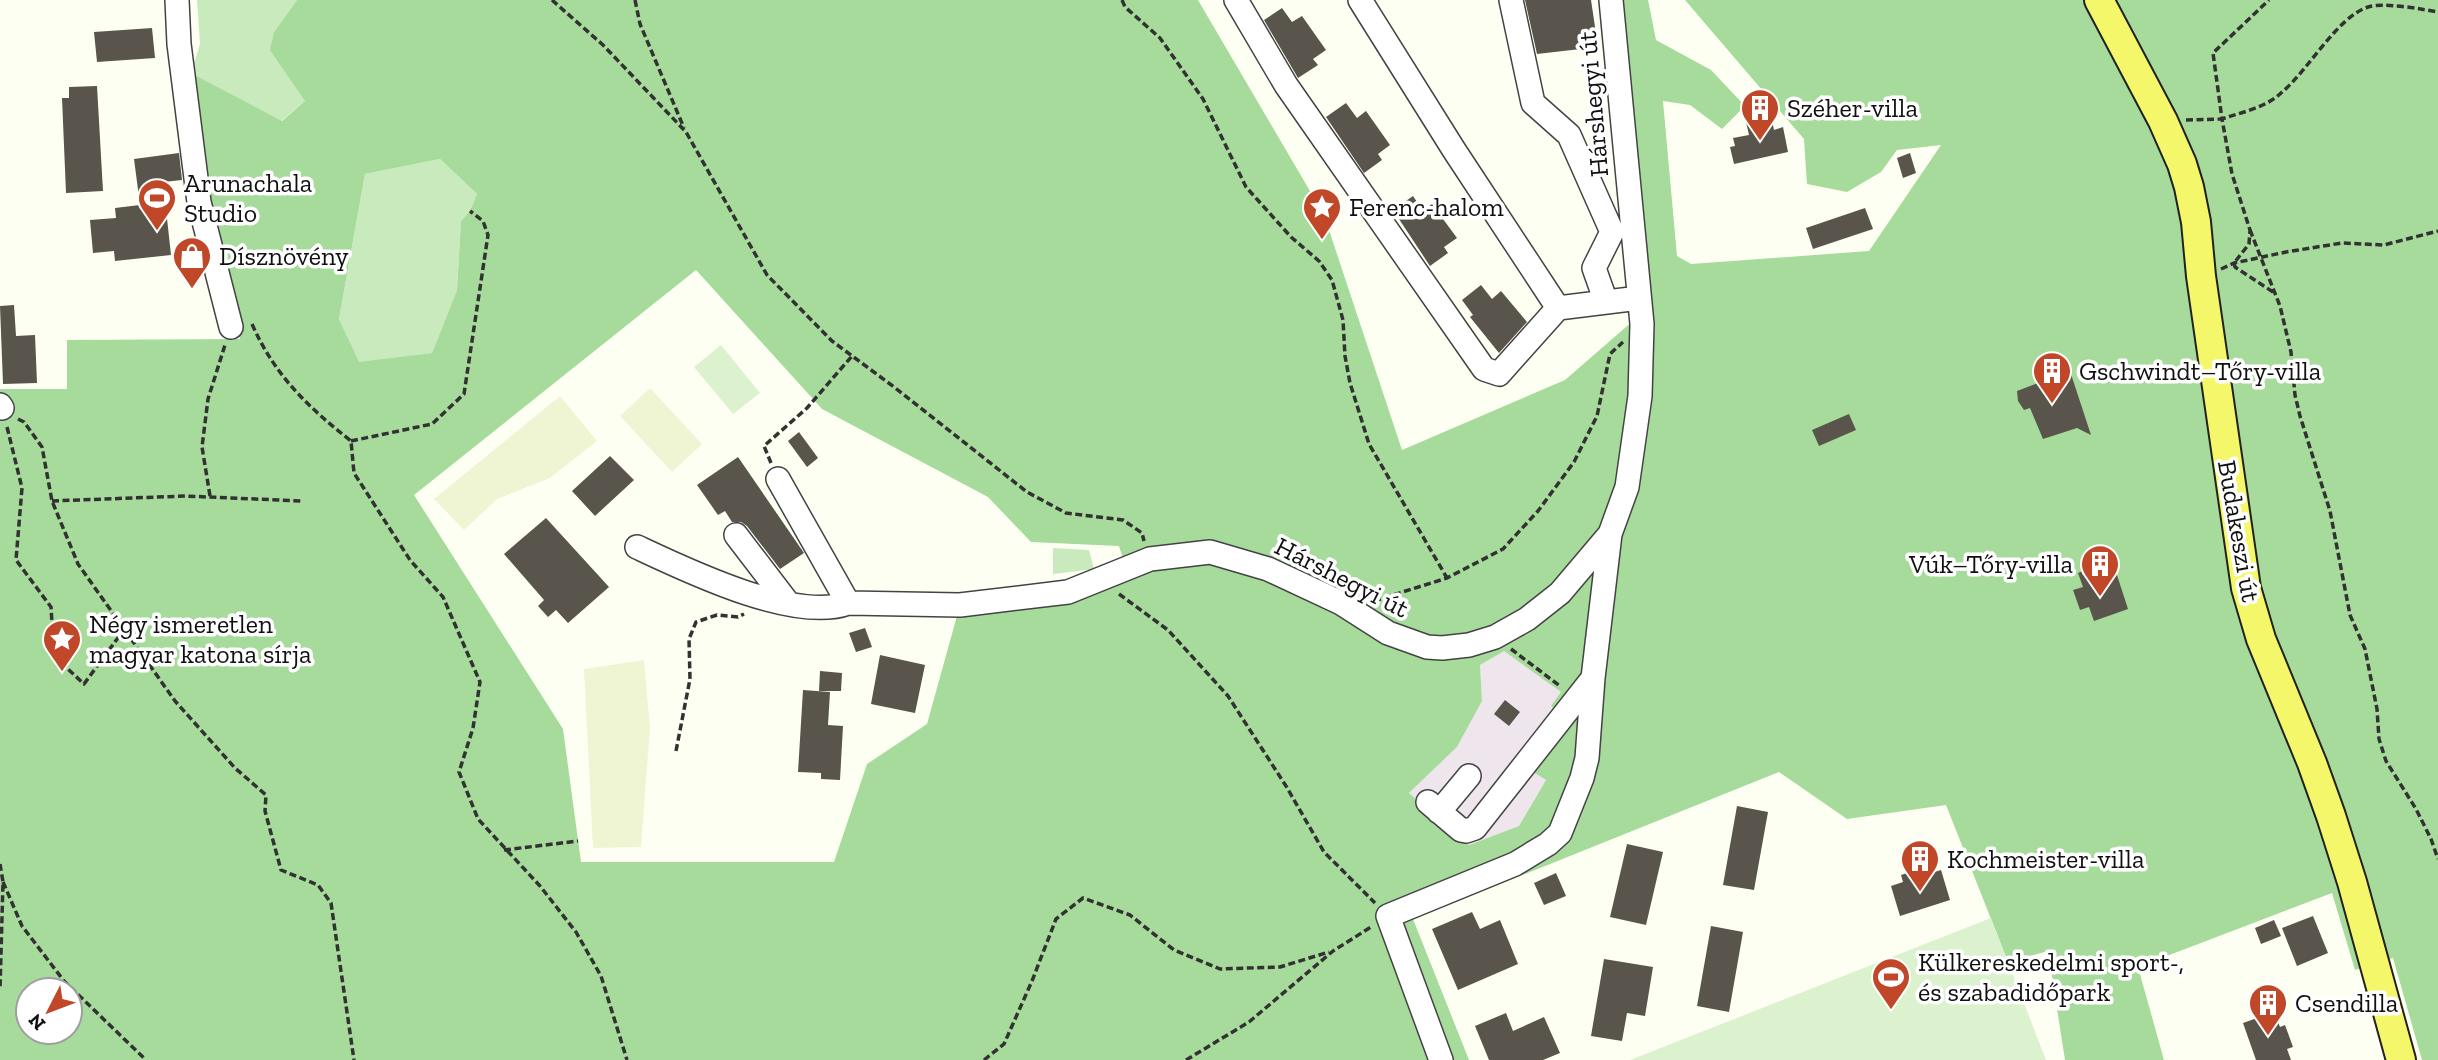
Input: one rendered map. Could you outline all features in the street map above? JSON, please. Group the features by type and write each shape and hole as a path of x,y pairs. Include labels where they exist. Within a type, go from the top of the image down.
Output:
{"main road":[{"name":"Budakeszi út","path":"2099,0 2163,121 2182,164 2196,222 2201,276 2246,588 2269,661 2331,816 2401,1060"}],"street":[{"path":"177,0 179,44 199,202 240,320"},
{"path":"1236,0 1286,85 1484,369 1499,374 1558,308 1639,298"},
{"path":"1360,0 1558,308"},
{"path":"1511,0 1533,103 1569,135 1612,232 1594,268 1605,302"},
{"name":"Hárshegyi út","path":"1388,916 1515,864 1548,844 1560,833 1587,758 1592,678 1610,534 1628,486 1640,397 1642,324 1611,0"},
{"path":"778,479 848,603"},
{"name":"Hárshegyi út","path":"636,547 689,572 765,598 805,607 835,608 848,603 960,605 1068,592 1150,559 1210,552 1268,569 1341,603 1388,633 1427,647 1442,648 1469,645 1495,637 1527,619 1560,593 1610,534"},
{"path":"736,535 788,603"},
{"path":"1469,776 1434,807 1461,830 1466,831 1475,828 1592,678"},
{"path":"1388,916 1441,1060"}],"path":[{"path":"552,0 603,45 686,132"},
{"path":"635,0 640,24 686,132 767,275 832,341 1027,492 1066,513 1123,520 1142,533 1150,559"},
{"path":"1122,0 1125,7 1160,38 1203,99 1245,187 1291,237 1319,261 1332,280 1343,320 1350,383 1369,444 1447,578"},
{"path":"2269,0 2213,53 2232,174 2250,230 2275,293 2291,352 2300,416 2330,512 2350,615 2365,649 2377,709 2379,739 2386,761 2416,808 2438,859"},
{"path":"2163,121 2222,119 2260,107 2280,94 2313,60 2348,17 2370,6 2438,12"},
{"path":"351,441 432,424 464,394 488,235 483,221 470,211"},
{"path":"2250,230 2249,244 2234,263 2235,267 2275,293"},
{"path":"2262,259 2286,252 2342,243 2384,245 2438,231"},
{"path":"210,496 202,447 208,399 240,320 253,326 273,366 310,409 351,441 354,473 410,560 443,597 480,682 473,728 458,772 478,819 540,886 576,932 601,976 627,1060"},
{"path":"1341,603 1366,604 1447,578 1503,549 1538,511 1574,462 1597,416 1610,354 1642,324"},
{"path":"778,479 764,446 807,408 852,356"},
{"path":"1,406 23,422 42,447 52,501 78,564 175,701 235,768 266,795 265,811 281,870 318,885 331,903 354,1060"},
{"path":"1,406 22,488 16,560 51,607 54,656 84,684 124,631"},
{"path":"52,501 210,496 301,501"},
{"path":"1100,580 1168,630 1227,696 1286,786 1324,852 1388,916 1333,950 1249,1022 1186,1060"},
{"path":"676,751 690,679 689,639 696,622 716,615 738,617 756,609 765,598"},
{"path":"1495,637 1576,698"},
{"path":"504,850 578,841"},
{"path":"0,864 3,882 0,989"},
{"path":"3,882 22,926 64,981 146,1060"},
{"path":"984,1060 1004,1044 1056,919 1083,898 1130,915 1174,950 1220,969 1280,967 1333,950"}],"shaded area":[{"path":"1504,650 1561,692 1567,717 1531,770 1546,780 1519,826 1469,845 1409,793 1457,747 1482,701 1480,665"}],"green space":[{"path":"197,0 297,0 274,32 305,101 281,121 191,73 200,44"},
{"path":"297,0 1198,0 1324,215 1402,450 1565,380 1634,320 1647,317 1622,0 1648,0 1656,40 1711,70 1745,106 1722,129 1690,105 1663,101 1677,256 1691,264 1869,251 1941,145 1897,150 1881,172 1847,192 1807,184 1804,139 1685,0 2438,0 2438,1060 2422,1060 2393,958 2355,970 2332,893 2138,967 2164,1060 2065,1060 2048,951 2008,962 1946,805 1847,819 1779,772 1413,919 1469,1060 0,1060 0,389 67,389 67,340 240,339 211,201 191,73 282,121 305,101 270,50 274,32","holes":["440,159 477,194 470,211 461,221 457,290 432,353 359,362 339,319 365,174","696,270 822,409 988,497 1031,542 1119,546 1126,568 960,605 927,724 867,764 834,862 581,862 563,729 414,495","1504,651 1561,692 1551,706 1566,717 1530,770 1546,780 1519,826 1469,845 1409,793 1457,747 1482,701 1480,665"]},
{"path":"440,159 477,194 470,211 461,221 457,290 432,353 359,363 339,319 365,174"},
{"path":"721,345 760,393 733,414 694,367"},
{"path":"650,388 702,444 672,472 620,416"},
{"path":"560,396 597,441 550,478 497,499 464,530 434,499"},
{"path":"1053,548 1089,550 1094,569 1053,574"},
{"path":"644,660 650,728 641,847 593,848 584,669"},
{"name":"Külkereskedelmi sport-, és szabadidőpark","path":"1991,918 2046,1060 1630,1060"}],"building":[{"path":"1525,0 1591,0 1598,47 1537,54"},
{"path":"1282,8 1292,22 1302,16 1326,50 1313,59 1318,65 1298,78 1264,20"},
{"path":"152,28 155,58 97,62 94,32"},
{"path":"97,86 103,191 66,193 62,98 69,98 69,87"},
{"path":"1346,103 1357,118 1366,111 1390,145 1378,154 1382,160 1364,173 1326,117"},
{"name":"Széher-villa","path":"1771,116 1774,130 1783,127 1788,152 1734,164 1730,147 1735,146 1733,138 1749,135 1746,122"},
{"path":"179,153 182,180 163,182 171,255 115,261 114,251 93,253 90,220 116,218 115,208 140,205 134,159"},
{"path":"1910,153 1916,173 1903,178 1897,158"},
{"path":"1413,196 1423,211 1432,204 1457,238 1444,247 1448,253 1430,266 1393,210"},
{"path":"1865,208 1873,229 1813,249 1806,228"},
{"path":"1481,285 1492,299 1501,291 1527,322 1499,353 1470,317 1473,315 1462,300"},
{"path":"14,305 16,336 35,335 37,383 3,384 0,306"},
{"name":"Gschwindt–Tőry-villa","path":"2070,371 2091,435 2077,428 2043,439 2030,408 2024,410 2018,401 2017,391"},
{"path":"1849,414 1856,430 1819,446 1812,430"},
{"path":"799,432 818,458 807,467 788,441"},
{"path":"610,456 634,480 595,516 572,491"},
{"path":"738,457 804,553 780,569 747,526 741,522 732,522 725,511 718,515 697,485"},
{"path":"546,518 609,587 568,623 556,610 548,617 538,606 544,600 504,554"},
{"name":"Vúk–Tőry-villa","path":"2097,566 2099,571 2109,567 2111,573 2116,572 2128,609 2094,621 2089,607 2080,610 2073,590 2083,587 2078,573"},
{"path":"865,628 872,647 856,652 849,633"},
{"path":"880,655 925,665 915,713 871,704"},
{"path":"820,671 842,673 841,691 819,691"},
{"path":"803,690 830,692 828,725 843,726 840,780 821,779 821,773 798,772"},
{"path":"1505,700 1520,712 1509,726 1494,714"},
{"path":"1737,806 1768,812 1754,890 1723,885"},
{"path":"1627,844 1663,852 1646,925 1610,917"},
{"name":"Kochmeister-villa","path":"1926,867 1928,874 1941,870 1950,900 1900,916 1891,886 1903,882 1901,875"},
{"path":"1556,873 1566,896 1544,905 1534,883"},
{"path":"1472,912 1480,929 1500,920 1518,964 1458,990 1432,929"},
{"path":"2313,916 2328,953 2297,966 2282,928"},
{"path":"2274,920 2281,936 2261,944 2255,928"},
{"path":"1711,926 1743,932 1729,1012 1697,1006"},
{"path":"1604,959 1653,967 1645,1016 1627,1013 1622,1041 1591,1036"},
{"name":"Csendilla","path":"2274,1012 2280,1027 2285,1025 2293,1047 2287,1049 2291,1060 2256,1060 2243,1023"},
{"path":"1506,1013 1513,1031 1544,1017 1560,1053 1543,1060 1489,1060 1475,1026"}],"place":[{"name":"Széher-villa","path":"1760,142"},
{"name":"Arunachala Studio","path":"157,232"},
{"name":"Ferenc-halom","path":"1322,241"},
{"name":"Dísznövény","path":"192,290"},
{"name":"Gschwindt–Tőry-villa","path":"2052,405"},
{"name":"Vúk–Tőry-villa","path":"2100,598"},
{"name":"Négy ismeretlen magyar katona sírja","path":"62,673"},
{"name":"Kochmeister-villa","path":"1920,893"},
{"name":"Külkereskedelmi sport-, és szabadidőpark","path":"1891,1011"},
{"name":"Csendilla","path":"2268,1037"}]}
